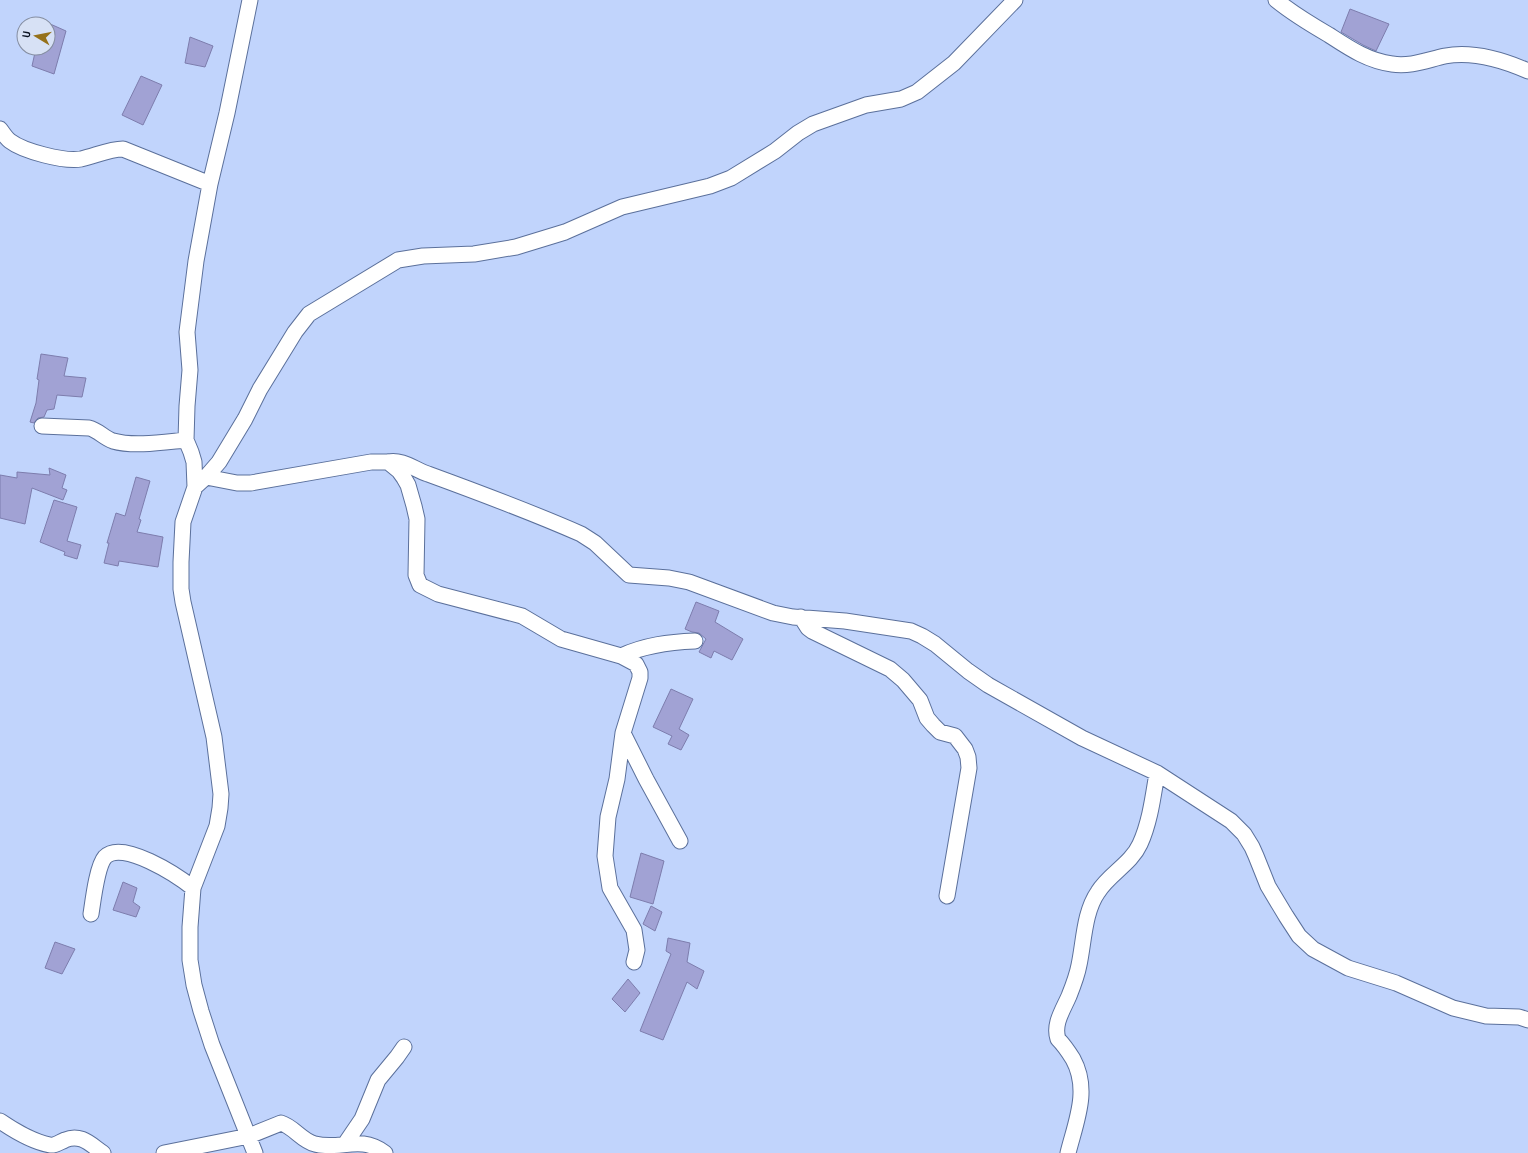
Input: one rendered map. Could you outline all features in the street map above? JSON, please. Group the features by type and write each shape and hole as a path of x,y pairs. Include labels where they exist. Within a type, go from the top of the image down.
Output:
{"street":[{"path":"250,0 227,113 210,184 196,261 187,332 190,370 186,440 192,452 194,462 195,487 183,522 181,589 200,682 214,737 221,794 217,826 193,888 190,927 190,960 194,985 212,1045 255,1153"},
{"path":"195,487 219,462 245,419 260,389 295,332 309,314 398,260 423,256 474,254 516,246 564,232 622,207 710,186 731,178 813,124 866,105 902,99 917,92 954,63 1015,0"},
{"path":"1276,0 1292,13 1360,55 1376,61 1393,64 1413,64 1447,56 1470,55 1514,64 1528,71"},
{"path":"0,129 9,140 19,146 63,160 81,159 116,149 123,149 210,184"},
{"path":"42,426 89,428 108,439 119,442 136,443 186,440"},
{"path":"206,477 237,483 251,483 371,462 395,461 408,465 424,473 487,495 582,534 595,543 629,576 669,578 689,582 773,613 852,622 911,631 935,644 988,685 1082,738 1157,773 1231,821 1244,834 1256,856 1268,886 1286,916 1302,939 1313,949 1348,968 1396,983 1453,1008 1486,1016 1519,1017 1528,1020"},
{"path":"219,462 237,483"},
{"path":"388,462 400,471 408,485 414,506 417,519 416,575 420,585 438,594 522,616 561,639 621,656 636,664 640,672 640,678 624,734 617,779 608,817 605,856 610,888 634,930 637,950 634,962"},
{"path":"801,617 808,628 812,631 890,670 903,680 920,700 928,718 933,725 940,732 955,736 965,748 969,768 947,896"},
{"path":"621,656 661,644 695,641"},
{"path":"624,734 646,779 680,841"},
{"path":"1068,1153 1081,1100 1082,1085 1076,1066 1065,1046 1058,1039 1056,1026 1074,984 1079,967 1083,934 1092,901 1098,891 1127,862 1139,846 1150,817 1157,773"},
{"path":"91,914 102,862 105,857 118,851 130,853 167,870 181,878 193,888"},
{"path":"345,1144 362,1119 378,1080 398,1057 404,1047"},
{"path":"0,1121 28,1136 48,1144 53,1145 70,1138 78,1138 87,1141 103,1153"},
{"path":"164,1153 249,1136 282,1122 315,1144 326,1146 361,1143 370,1145 385,1153"}],"building":[{"path":"1350,9 1389,24 1376,51 1341,32"},
{"path":"56,27 66,31 54,74 32,66 34,56 56,56"},
{"path":"190,37 213,46 205,67 185,63"},
{"path":"141,76 162,85 143,125 122,115"},
{"path":"41,354 68,358 64,376 86,378 82,397 57,395 54,409 47,410 44,417 38,418 34,423 30,422 36,403 39,380 37,379"},
{"path":"49,468 66,475 62,488 67,490 63,500 32,488 25,524 0,518 0,475 17,478 17,472 50,475"},
{"path":"136,477 150,481 139,519 141,520 137,532 163,537 158,567 119,561 118,566 104,563 109,543 107,543 116,513 125,516"},
{"path":"54,500 77,507 67,541 81,545 77,559 64,555 65,552 40,542"},
{"path":"696,602 719,611 715,622 743,639 732,660 714,651 711,658 699,652 706,639 699,633 685,629"},
{"path":"671,689 693,699 679,729 689,735 681,750 668,744 672,736 653,727"},
{"path":"641,853 664,861 653,904 630,897"},
{"path":"123,882 137,888 133,902 140,907 136,917 113,910"},
{"path":"651,906 662,912 655,931 643,924"},
{"path":"668,938 690,943 687,962 704,971 697,989 687,982 663,1040 640,1031 671,954 666,951"},
{"path":"55,942 75,949 62,974 45,968"},
{"path":"628,979 640,993 625,1012 612,999"}]}
